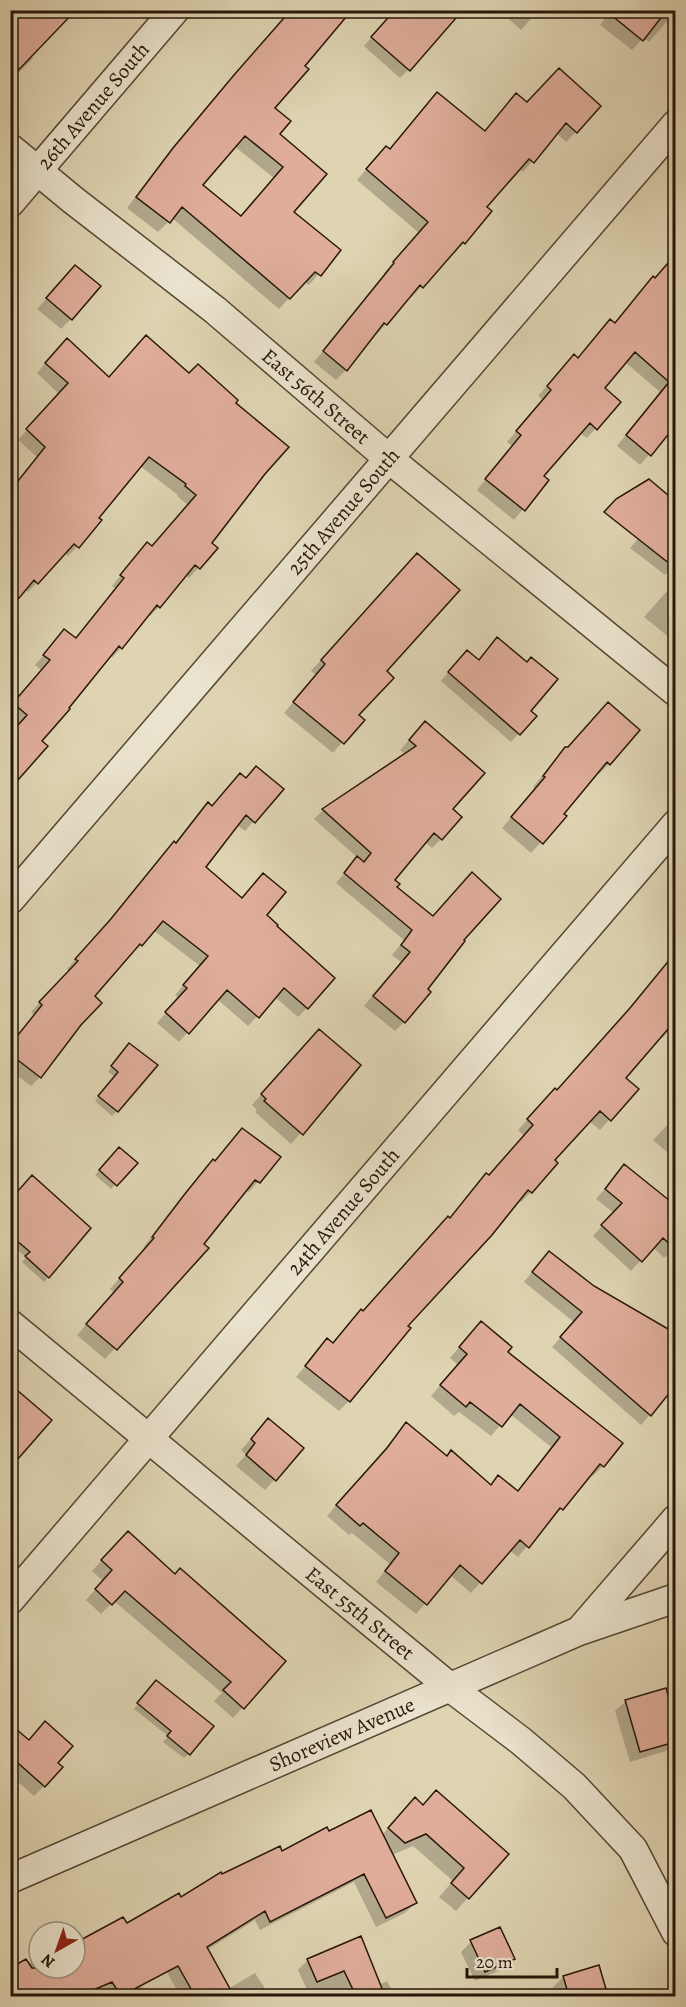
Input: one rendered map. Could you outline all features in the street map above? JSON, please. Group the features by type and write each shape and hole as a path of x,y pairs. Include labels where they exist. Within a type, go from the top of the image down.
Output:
{"street":[{"name":"26th Avenue South","path":"10,203 175,10"},
{"name":"25th Avenue South","path":"10,900 675,124"},
{"name":"East 56th Street","path":"10,148 215,310 388,458 675,692"},
{"name":"24th Avenue South","path":"10,1600 675,824"},
{"name":"East 55th Street","path":"10,1324 451,1688 521,1741 574,1786 633,1849 675,1932"},
{"path":"579,1631 675,1519"},
{"name":"Shoreview Avenue","path":"10,1879 579,1631 675,1598"}],"building":[{"path":"22,10 76,10 10,79 10,22"},
{"path":"291,10 352,10 305,66 309,69 275,108 291,121 280,134 327,174 294,212 341,250 321,276 315,272 290,299 182,207 170,223 136,197 173,148","holes":["245,136 283,167 241,216 203,185"]},
{"path":"395,10 463,10 410,71 371,37"},
{"path":"605,10 667,10 643,41"},
{"path":"559,68 601,106 577,133 566,123 534,163 529,159 487,207 492,211 465,244 463,242 423,288 420,285 387,325 384,323 347,371 323,351 393,262 428,222 366,169 386,146 390,149 437,92 485,131 516,93 527,102"},
{"path":"675,255 675,426 651,456 626,435 669,382 635,352 605,388 621,402 597,430 590,423 544,476 549,480 525,511 485,479 521,435 516,431 551,390 547,386 574,354 578,358 610,319 615,323 653,276 655,278"},
{"path":"75,265 101,286 72,320 46,298"},
{"path":"146,335 189,373 198,364 238,400 236,403 289,447 265,474 212,543 218,548 200,569 195,565 160,608 157,605 122,649 119,646 42,741 48,746 10,789 10,734 27,715 13,703 50,660 43,655 64,629 76,638 124,578 120,575 147,542 152,546 196,495 185,486 186,484 149,457 99,518 102,520 79,548 74,544 38,584 34,580 10,609 10,491 45,447 26,429 68,383 45,363 67,338 109,377"},
{"path":"649,479 675,501 675,568 604,512 616,499"},
{"path":"417,553 460,590 387,671 394,678 359,715 365,720 344,744 293,702 325,664 321,660"},
{"path":"497,637 527,662 531,657 558,679 531,711 537,716 520,735 448,672 467,650 479,660"},
{"path":"608,702 640,730 610,765 607,762 564,814 567,816 543,844 511,817 545,777 543,776 565,747 568,747"},
{"path":"425,721 485,773 453,809 462,817 442,840 434,833 395,880 400,884 397,887 433,916 472,872 501,899 464,940 428,989 431,992 405,1023 373,996 410,952 401,945 412,930 344,873 357,856 364,862 371,853 322,809 416,746 409,740"},
{"path":"256,766 284,789 255,823 246,815 206,867 242,898 263,873 286,892 267,915 335,978 308,1009 284,988 259,1018 227,990 189,1034 165,1012 187,988 183,985 208,956 163,921 95,996 102,1003 81,1025 41,1078 10,1054 10,1045 42,1005 39,1002 78,961 75,959 174,841 176,843 208,802 212,806 240,773 246,778"},
{"path":"675,953 675,1021 626,1078 639,1089 611,1121 600,1111 555,1160 558,1163 532,1193 528,1190 492,1235 408,1326 411,1328 350,1402 305,1366 327,1338 333,1343 361,1309 363,1311 448,1216 450,1218 486,1173 489,1175 533,1125 527,1119 555,1088 557,1090"},
{"path":"319,1029 361,1065 303,1135 264,1101 266,1099 261,1094"},
{"path":"129,1043 158,1065 118,1112 98,1096 118,1072 111,1066"},
{"path":"242,1128 281,1157 260,1183 255,1180 204,1244 209,1248 117,1350 86,1324 123,1282 119,1278 154,1238 152,1237 184,1195"},
{"path":"119,1147 138,1163 117,1186 99,1170"},
{"path":"624,1164 675,1205 675,1249 663,1238 642,1262 601,1225 622,1203 605,1189"},
{"path":"32,1175 91,1228 49,1278 25,1256 30,1252 10,1235 10,1200"},
{"path":"549,1251 594,1286 675,1333 675,1386 651,1416 560,1337 582,1312 532,1272"},
{"path":"481,1321 512,1347 508,1352 623,1443 604,1467 600,1464 563,1510 560,1508 529,1548 520,1540 482,1584 460,1565 427,1605 385,1571 399,1553 363,1523 360,1526 336,1505 387,1448 406,1422 447,1456 451,1450 491,1485 498,1475 518,1491 560,1437 520,1404 502,1427 470,1402 466,1407 440,1385 467,1354 459,1347"},
{"path":"10,1384 52,1420 10,1468"},
{"path":"268,1418 304,1448 276,1481 246,1455 255,1443 251,1439"},
{"path":"128,1531 175,1574 180,1568 286,1661 244,1709 223,1690 231,1682 125,1591 112,1605 95,1589 112,1570 101,1560"},
{"path":"156,1680 214,1726 190,1755 167,1736 171,1731 137,1703"},
{"path":"666,1688 675,1720 675,1742 640,1752 625,1700"},
{"path":"45,1721 73,1746 58,1763 63,1767 45,1787 10,1756 10,1724 29,1740"},
{"path":"436,1790 509,1854 469,1899 451,1883 464,1868 426,1834 405,1843 388,1828 415,1797 423,1805"},
{"path":"371,1810 417,1903 386,1918 364,1874 270,1922 265,1911 207,1947 234,1996 195,1996 178,1966 121,1996 112,1982 79,1996 10,1996 10,1968 26,1959 27,1980 87,1980 87,1936 123,1917 127,1923 179,1893 181,1897 221,1872 222,1874 280,1846 282,1851 327,1827 329,1831"},
{"path":"500,1927 515,1959 485,1972 470,1940"},
{"path":"361,1936 385,1996 356,1996 344,1971 317,1982 307,1959"},
{"path":"599,1965 608,1996 569,1996 563,1976"}]}
